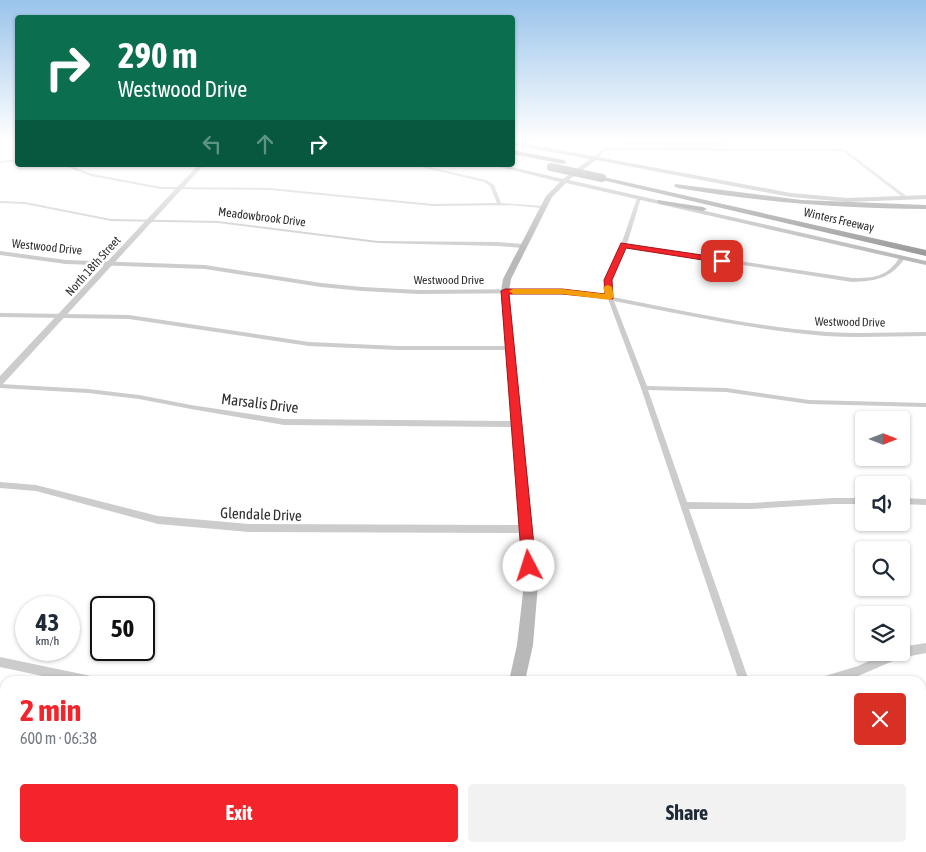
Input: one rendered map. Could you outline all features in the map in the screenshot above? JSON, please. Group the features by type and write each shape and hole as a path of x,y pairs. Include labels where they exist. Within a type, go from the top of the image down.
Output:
{"highway":[{"name":"Winters Freeway","path":"624,180 926,253"},
{"name":"Winters Freeway","path":"641,180 780,210"},
{"path":"650,181 767,200 844,206 926,205"},
{"path":"661,202 866,239"},
{"name":"Winters Freeway","path":"798,214 898,237"}],"main road":[{"path":"559,180 926,263"},
{"path":"714,180 813,198 848,200 926,197"},
{"path":"519,676 524,660 529,625 531,584 505,291 507,279 542,207 549,196 564,181"}],"street":[{"path":"114,180 152,187 297,190 433,206 500,205 542,207"},
{"name":"North 18th Street","path":"0,382 188,180"},
{"path":"480,180 492,185 500,205"},
{"path":"883,180 907,198"},
{"path":"639,198 624,245 608,280 610,297 644,388 742,676"},
{"name":"Meadowbrook Drive","path":"0,202 25,203 111,220 218,222 378,242 523,246"},
{"path":"624,245 852,280 883,277 894,271 902,258"},
{"name":"Westwood Drive","path":"0,253 66,262 205,267 321,285 362,289 419,292 562,291 610,297 736,323 795,331 829,334 926,334"},
{"path":"0,316 150,319 309,344 398,348 510,348"},
{"name":"Marsalis Drive","path":"0,386 78,390 140,397 284,422 518,424"},
{"path":"644,388 726,390 809,402 926,405"},
{"name":"Glendale Drive","path":"0,485 36,488 158,520 204,525 249,528 526,529"},
{"path":"683,505 751,506 855,501"},
{"path":"910,502 926,502"},
{"path":"842,676 900,653 926,648"},
{"path":"0,662 68,676"}],"slow traffic":[{"path":"513,291 562,291 610,297 608,287"}],"route":[{"path":"529,566 505,291 562,291 610,297 607,286 608,280 624,245 722,261"}]}
